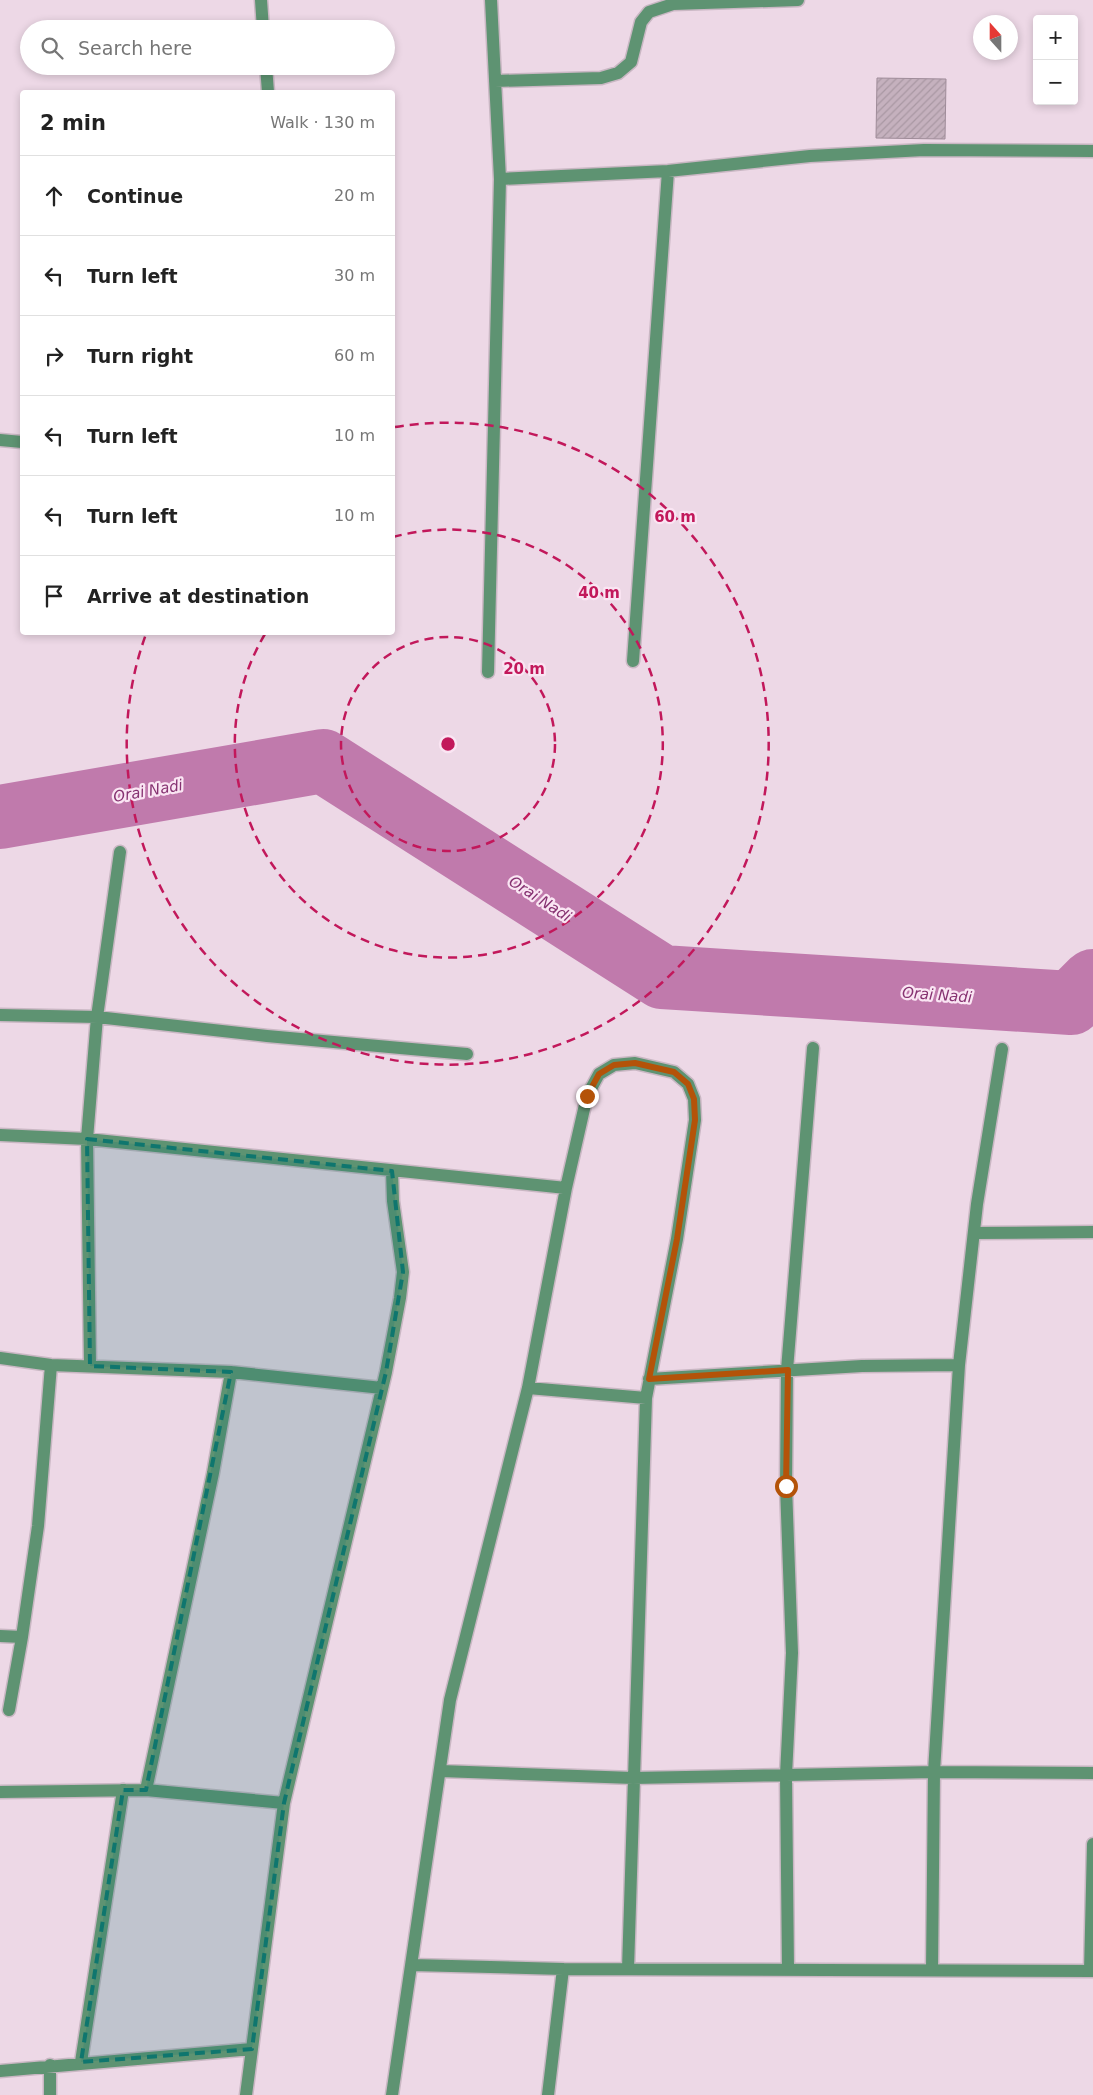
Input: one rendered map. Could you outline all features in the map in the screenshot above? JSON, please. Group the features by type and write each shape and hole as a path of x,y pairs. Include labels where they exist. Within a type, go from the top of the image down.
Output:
{"street":[{"path":"262,0 263,20"},
{"path":"488,672 500,179 491,0"},
{"path":"495,81 601,78 618,72 631,62 641,22 650,12 673,4 798,0"},
{"path":"267,75 268,90"},
{"path":"500,179 668,171 810,156 924,150 1093,151"},
{"path":"633,661 668,171"},
{"path":"0,440 20,442"},
{"path":"90,1366 87,1139 97,1017 120,852"},
{"path":"0,1015 97,1017 267,1036 466,1054"},
{"path":"788,1970 786,1775 792,1653 786,1486 788,1370 813,1048"},
{"path":"932,1970 934,1772 959,1365 974,1233 1002,1049"},
{"path":"392,2095 450,1700 528,1388 566,1188 587,1096 599,1074 614,1065 635,1063 674,1072 688,1084 694,1099 695,1120 677,1239 646,1398 628,1970"},
{"path":"0,1136 87,1139 566,1188"},
{"path":"246,2095 284,1803 382,1388 400,1298 403,1272 393,1202 392,1171"},
{"path":"974,1233 1093,1232"},
{"path":"0,1358 51,1365 231,1372 382,1388"},
{"path":"9,1710 38,1526 51,1365"},
{"path":"649,1379 862,1366 959,1365"},
{"path":"146,1790 213,1473 231,1372"},
{"path":"528,1388 646,1398"},
{"path":"0,1636 22,1637"},
{"path":"440,1771 634,1778 934,1772 1093,1773"},
{"path":"81,2062 123,1790"},
{"path":"0,1792 146,1790 284,1803"},
{"path":"412,1965 628,1970 1091,1971 1093,1844"},
{"path":"548,2095 563,1969"},
{"path":"0,2071 81,2062 252,2049"},
{"path":"50,2065 50,2095"}],"highlighted area":[{"path":"87,1139 392,1171 403,1272 386,1372 284,1803 252,2049 81,2062 123,1790 146,1790 231,1372 90,1366"}],"building":[{"path":"877,78 946,79 945,139 876,138"}],"waterway":[{"name":"Orai Nadi","path":"0,817 323,761 662,977 1071,1003 1093,981"}],"route":[{"path":"587,1096 599,1074 614,1065 635,1063 674,1072 688,1084 694,1099 695,1120 677,1239 649,1379 788,1370 786,1486"}]}
